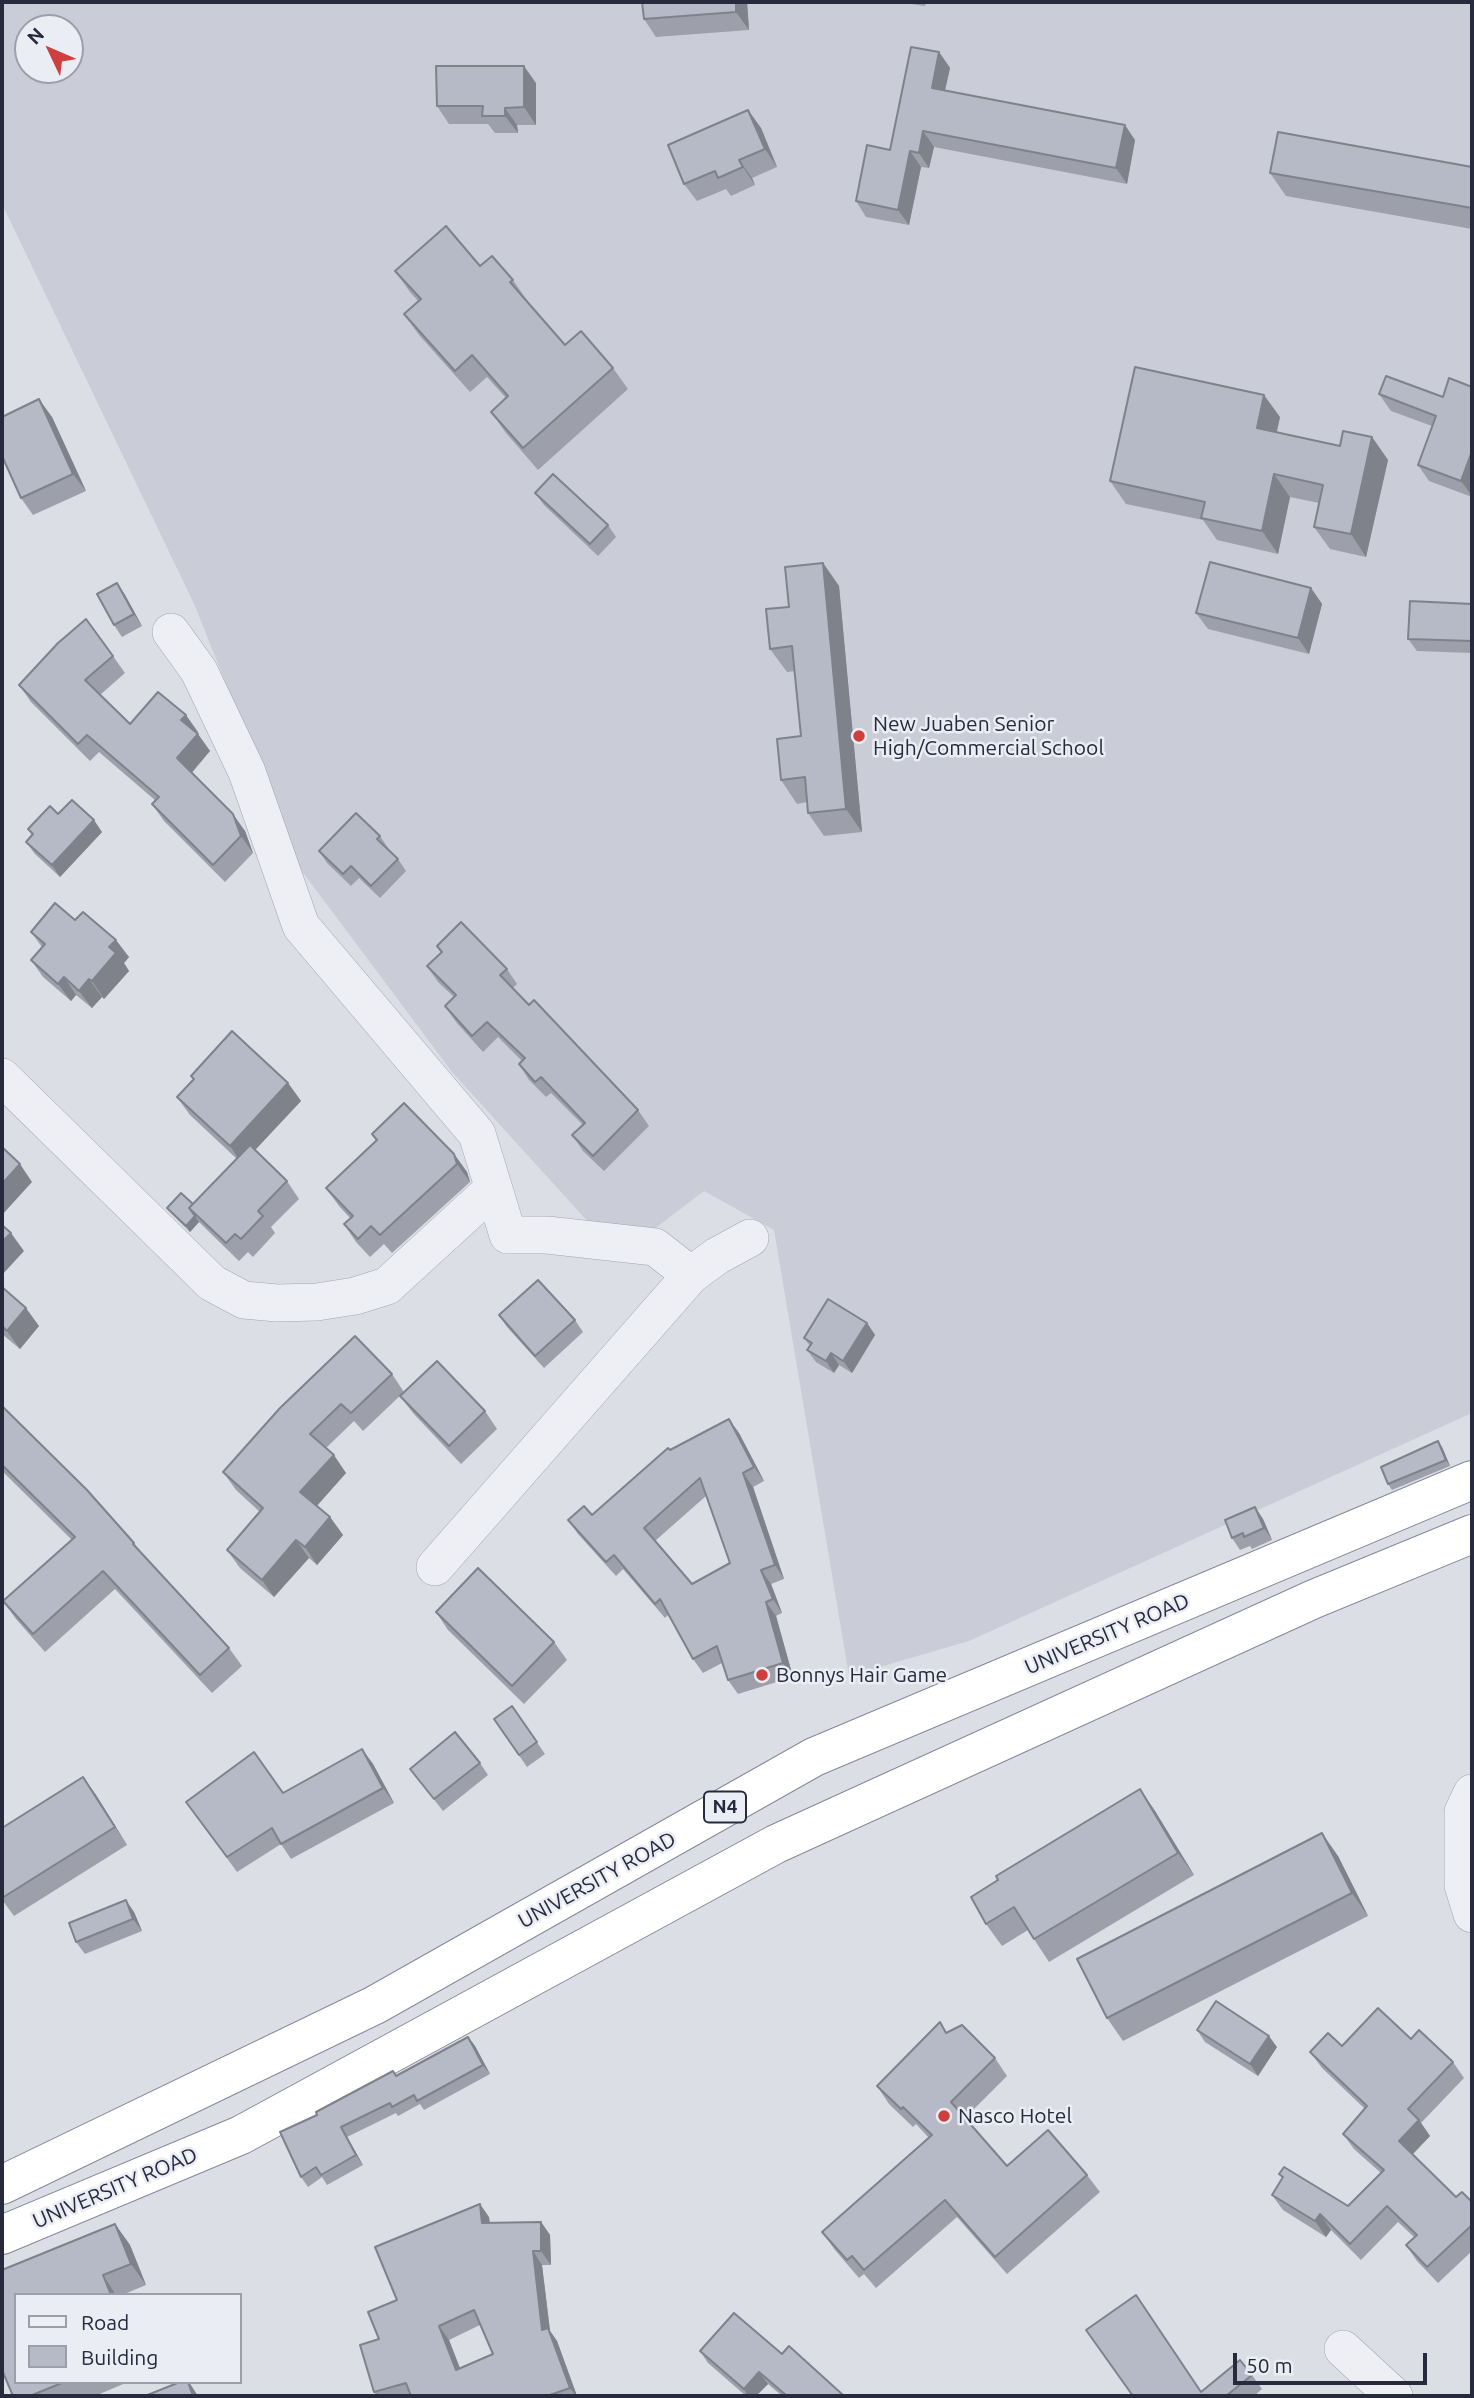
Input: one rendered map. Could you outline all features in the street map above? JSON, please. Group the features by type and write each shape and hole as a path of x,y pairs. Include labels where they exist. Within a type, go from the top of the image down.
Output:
{"highway":[{"name":"UNIVERSITY ROAD","path":"2,2185 375,2005 814,1758 1472,1480"},
{"name":"UNIVERSITY ROAD","path":"2,2235 241,2135 776,1844 1314,1599 1472,1534"}],"street":[{"path":"171,632 199,671 247,772 301,926 477,1134 508,1235 547,1235 655,1247 691,1275"},
{"path":"2,1077 212,1283 244,1300 317,1303 355,1296 387,1286 493,1189"},
{"path":"435,1567 691,1275 750,1238"},
{"path":"1472,1793 1463,1812 1463,1885 1472,1914"},
{"path":"1343,2348 1394,2396"}],"shaded area":[{"name":"New Juaben Senior High/Commercial School","path":"2,2 1472,2 1472,1413 969,1641 849,1676 774,1230 704,1191 619,1256 452,1072 298,866 195,606 2,204"}],"building":[{"path":"642,2 736,2 736,12 644,19"},
{"path":"911,47 939,52 932,88 1125,125 1116,168 923,131 919,153 910,151 898,210 856,201 867,145 890,150"},
{"path":"436,66 524,66 524,107 505,108 505,116 482,116 483,106 437,106"},
{"path":"748,110 765,149 739,160 743,167 718,178 715,171 684,184 668,145"},
{"path":"1278,132 1472,167 1472,208 1270,173"},
{"path":"446,226 480,266 492,256 513,280 510,282 565,345 581,331 613,368 523,448 491,412 508,396 472,355 455,371 404,314 421,299 395,271"},
{"path":"1135,367 1264,395 1257,428 1340,446 1343,431 1372,437 1351,534 1314,527 1323,485 1274,474 1262,531 1201,518 1205,502 1110,481"},
{"path":"1386,376 1443,397 1449,378 1472,387 1472,451 1461,481 1418,465 1436,416 1379,394"},
{"path":"39,399 73,474 21,498 2,456 2,417"},
{"path":"553,474 608,525 590,544 535,493"},
{"path":"1210,562 1311,588 1298,638 1196,613"},
{"path":"823,563 846,809 808,813 805,777 781,780 777,739 801,736 792,646 770,649 766,609 789,607 785,567"},
{"path":"117,583 134,614 114,625 97,594"},
{"path":"1410,601 1472,604 1472,641 1408,639"},
{"path":"86,619 113,656 85,680 130,724 158,692 186,715 181,720 198,734 177,758 233,814 241,836 213,865 152,804 159,797 87,735 78,744 19,685 58,643"},
{"path":"72,800 94,820 52,865 26,842 33,834 28,829 50,806 58,814"},
{"path":"356,813 380,836 377,839 398,859 371,886 351,866 343,874 319,851"},
{"path":"55,903 75,920 83,912 116,940 109,947 116,953 92,981 89,979 79,991 64,977 58,984 31,960 45,944 31,932"},
{"path":"461,922 507,969 500,975 529,1005 534,1000 638,1110 593,1156 572,1135 585,1123 541,1077 535,1082 519,1064 525,1058 487,1022 472,1036 445,1006 456,995 427,966 442,952 437,946"},
{"path":"232,1031 288,1083 230,1146 177,1097 194,1079 191,1076"},
{"path":"404,1103 454,1154 457,1164 380,1235 371,1226 358,1239 344,1224 353,1216 326,1188 377,1140 372,1134"},
{"path":"250,1145 287,1181 258,1211 263,1216 241,1239 235,1234 226,1243 189,1208"},
{"path":"2,1147 20,1164 2,1184"},
{"path":"181,1193 193,1204 189,1208 195,1216 186,1226 167,1208"},
{"path":"2,1225 11,1233 2,1242"},
{"path":"538,1280 575,1320 535,1356 499,1315"},
{"path":"2,1287 26,1308 7,1331 2,1326"},
{"path":"828,1299 867,1323 843,1361 831,1353 826,1361 807,1350 812,1343 804,1338"},
{"path":"355,1336 392,1374 351,1413 341,1404 310,1434 334,1455 300,1492 330,1517 305,1547 296,1540 262,1580 227,1550 263,1508 223,1472 280,1408"},
{"path":"437,1361 485,1411 449,1446 400,1396"},
{"path":"2,1406 87,1490 229,1648 200,1675 103,1571 33,1634 3,1601 75,1537 2,1465"},
{"path":"729,1419 754,1467 743,1473 775,1565 761,1570 773,1599 766,1602 783,1663 728,1680 717,1646 693,1659 660,1599 655,1604 614,1555 606,1562 568,1520 584,1506 592,1515 668,1448 670,1450","holes":["700,1478 730,1563 692,1584 644,1528"]},
{"path":"1438,1441 1446,1460 1388,1484 1381,1467"},
{"path":"1255,1507 1264,1528 1244,1537 1243,1533 1232,1538 1225,1520"},
{"path":"478,1568 554,1642 512,1686 436,1612"},
{"path":"512,1706 537,1742 519,1755 494,1719"},
{"path":"455,1732 480,1763 434,1799 410,1769"},
{"path":"362,1749 383,1788 281,1844 272,1828 227,1857 186,1802 254,1752 283,1793"},
{"path":"83,1777 115,1827 2,1898 2,1828"},
{"path":"1140,1789 1178,1853 1034,1939 1014,1907 986,1924 971,1897 998,1880 996,1876"},
{"path":"1322,1833 1352,1893 1107,2018 1077,1959"},
{"path":"126,1900 133,1919 76,1942 69,1923"},
{"path":"1216,2001 1269,2036 1250,2064 1197,2030"},
{"path":"1378,2008 1411,2039 1419,2030 1453,2062 1408,2109 1419,2120 1399,2141 1456,2197 1462,2192 1472,2202 1472,2225 1427,2267 1406,2245 1417,2235 1387,2206 1350,2244 1320,2214 1315,2221 1272,2195 1283,2177 1279,2174 1284,2167 1348,2206 1384,2170 1343,2134 1367,2106 1310,2052 1328,2033 1342,2046"},
{"path":"940,2022 946,2033 962,2025 995,2058 951,2102 1007,2166 1048,2130 1087,2175 995,2257 945,2200 864,2270 852,2256 847,2260 822,2232 932,2135 877,2086"},
{"path":"468,2037 483,2065 417,2101 414,2095 392,2107 390,2103 341,2127 356,2155 321,2175 316,2167 301,2177 280,2132 317,2115 316,2112 393,2071 396,2076"},
{"path":"480,2204 482,2223 541,2222 541,2251 533,2251 542,2330 548,2328 570,2388 547,2396 411,2396 406,2383 374,2392 360,2345 379,2339 368,2312 397,2300 375,2247","holes":["474,2310 493,2354 456,2370 439,2326"]},
{"path":"115,2224 131,2264 103,2275 110,2293 14,2293 14,2384 59,2384 30,2396 13,2396 2,2370 2,2270"},
{"path":"1136,2295 1201,2392 1240,2360 1252,2375 1226,2396 1133,2396 1086,2330"},
{"path":"734,2313 782,2354 789,2346 843,2395 787,2396 759,2372 744,2389 700,2351"},
{"path":"175,2384 189,2384 193,2396 145,2396"}],"place":[{"name":"New Juaben Senior High/Commercial School","path":"859,736"},
{"name":"Bonnys Hair Game","path":"762,1675"},
{"name":"Nasco Hotel","path":"944,2116"}]}
